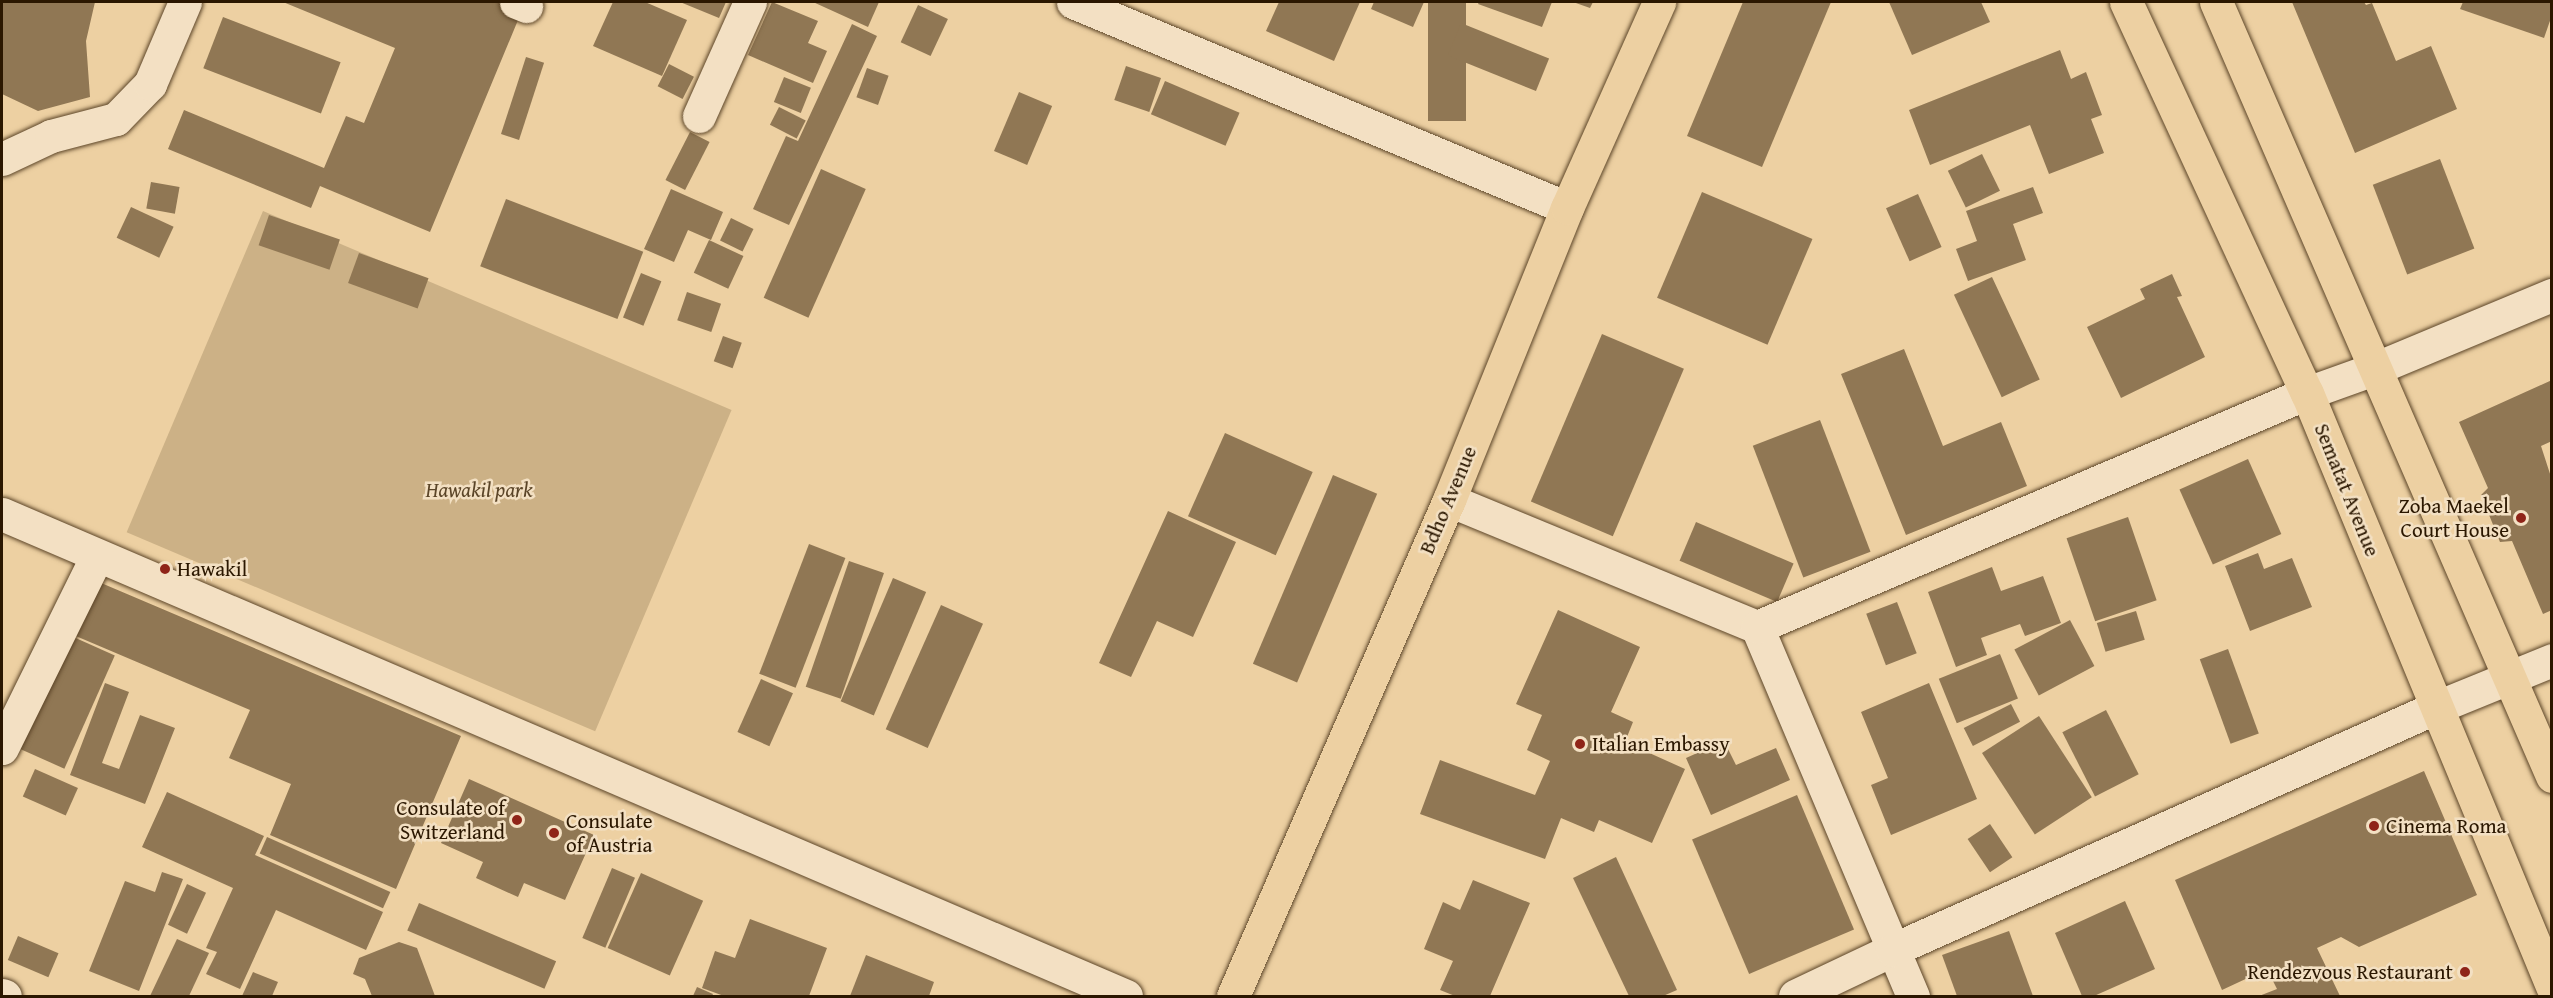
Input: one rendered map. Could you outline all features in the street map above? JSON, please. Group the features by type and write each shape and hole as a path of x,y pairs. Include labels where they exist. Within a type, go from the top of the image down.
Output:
{"main road":[{"name":"Bdho Avenue","path":"1233,996 1449,500 1567,208 1659,2"},
{"name":"Sematat Avenue","path":"2126,2 2307,393 2552,986"},
{"path":"2216,2 2552,776"}],"street":[{"path":"2,159 51,136 116,119 150,84 185,2"},
{"path":"699,116 750,2"},
{"path":"1073,2 1567,208"},
{"path":"1757,627 2307,393 2374,369 2552,295"},
{"path":"1449,500 1757,627 1913,996"},
{"path":"2,514 1126,996"},
{"path":"2,748 98,556"},
{"path":"1795,996 1892,950 2437,707 2552,660"}],"green space":[{"name":"Hawakil park","path":"263,211 732,410 595,731 127,532"}],"building":[{"path":"2,2 95,2 86,41 90,97 38,111 2,94"},
{"path":"283,2 507,2 523,8 430,232 320,186 311,208 168,149 184,110 324,168 346,116 364,123 395,48"},
{"path":"613,2 645,2 687,20 662,76 593,46"},
{"path":"680,2 726,2 719,18"},
{"path":"772,2 818,21 808,43 827,51 813,83 748,55"},
{"path":"813,2 879,2 868,27"},
{"path":"1279,2 1360,2 1334,61 1266,31"},
{"path":"1374,2 1424,2 1413,27 1371,9"},
{"path":"1428,2 1466,2 1466,121 1428,121"},
{"path":"1479,2 1552,2 1542,27 1478,4"},
{"path":"1573,2 1593,2 1590,8"},
{"path":"1743,2 1831,2 1762,167 1687,136"},
{"path":"1889,2 1981,2 1990,22 1912,55"},
{"path":"2292,2 2364,2 2366,5 2372,3 2396,61 2431,46 2457,109 2355,153"},
{"path":"2463,2 2552,2 2552,15 2544,38 2460,9"},
{"path":"918,5 948,19 931,56 901,42"},
{"path":"223,17 341,62 321,114 203,68"},
{"path":"1461,23 1549,59 1536,91 1448,55"},
{"path":"852,24 877,36 789,225 753,209 786,136 798,141"},
{"path":"2060,50 2071,79 2086,72 2102,115 2091,119 2104,153 2049,174 2030,125 1930,165 1909,110"},
{"path":"526,57 544,63 519,140 501,134"},
{"path":"669,64 694,77 683,99 658,86"},
{"path":"1126,66 1161,78 1149,112 1114,100"},
{"path":"867,68 889,76 878,105 856,97"},
{"path":"784,77 811,88 801,113 774,102"},
{"path":"1165,81 1240,113 1225,146 1151,114"},
{"path":"1019,92 1052,106 1027,165 994,151"},
{"path":"779,107 806,121 797,138 770,125"},
{"path":"690,132 710,142 685,190 665,180"},
{"path":"1982,154 2000,191 1966,208 1948,171"},
{"path":"2440,159 2474,249 2407,274 2373,185"},
{"path":"821,169 866,189 808,318 764,298"},
{"path":"151,182 180,187 175,214 146,209"},
{"path":"2033,187 2043,213 2013,224 2026,260 1968,281 1956,249 1977,241 1966,211"},
{"path":"671,189 723,212 711,240 688,230 674,262 644,249"},
{"path":"1702,192 1812,239 1768,345 1657,298"},
{"path":"1918,194 1942,247 1910,261 1886,208"},
{"path":"506,199 643,252 617,319 480,266"},
{"path":"131,207 174,227 159,258 117,238"},
{"path":"269,215 340,239 329,270 259,245"},
{"path":"731,218 753,229 743,251 720,240"},
{"path":"709,240 743,256 728,289 694,273"},
{"path":"359,253 429,278 418,308 348,283"},
{"path":"641,273 661,281 643,326 623,318"},
{"path":"2172,274 2182,296 2177,297 2205,357 2121,398 2087,327 2145,299 2140,289"},
{"path":"1992,277 2040,379 2002,397 1954,295"},
{"path":"687,292 721,304 711,332 677,320"},
{"path":"1602,334 1684,369 1613,536 1531,502"},
{"path":"723,336 742,343 733,368 714,361"},
{"path":"1904,349 1943,446 2001,422 2027,486 1906,535 1841,374"},
{"name":"Zoba Maekel Court House","path":"2552,380 2552,441 2541,446 2552,480 2552,610 2543,614 2512,541 2500,542 2481,495 2488,488 2459,422"},
{"path":"1820,420 1871,552 1803,577 1753,446"},
{"path":"1225,433 1313,472 1276,555 1188,516"},
{"path":"2248,459 2281,534 2213,564 2179,490"},
{"path":"1333,475 1377,494 1297,682 1253,664"},
{"path":"1168,511 1236,542 1193,637 1157,621 1131,677 1099,663"},
{"path":"2128,517 2157,600 2095,621 2067,538"},
{"path":"1696,522 1794,563 1777,602 1680,561"},
{"path":"809,544 845,558 796,688 759,674"},
{"path":"2258,553 2264,569 2292,558 2312,607 2250,631 2225,566"},
{"path":"849,561 884,573 841,699 806,687"},
{"path":"1992,567 2001,591 2043,576 2061,623 2025,636 2020,624 1981,638 1987,655 1956,667 1928,592"},
{"path":"87,577 461,736 396,889 270,835 291,784 229,758 250,710 64,631"},
{"path":"893,578 926,592 874,715 841,701"},
{"path":"1897,602 1917,653 1886,665 1866,614"},
{"path":"941,605 983,624 928,748 886,729"},
{"path":"1558,610 1640,647 1611,712 1633,722 1625,742 1685,769 1652,843 1599,820 1594,832 1561,818 1545,859 1420,814 1440,760 1535,795 1550,761 1527,750 1542,715 1516,704"},
{"path":"2136,611 2145,640 2106,652 2097,623"},
{"path":"2070,620 2094,666 2039,695 2014,650"},
{"path":"60,631 115,655 64,769 10,744"},
{"path":"2228,649 2259,734 2231,744 2200,659"},
{"path":"2000,654 2018,699 1957,723 1939,679"},
{"path":"761,679 793,693 769,746 737,732"},
{"path":"105,683 129,692 102,763 119,769 140,715 175,728 145,804 70,775"},
{"path":"1929,683 1977,799 1891,835 1871,785 1888,778 1861,712"},
{"path":"2011,704 2020,722 1973,746 1964,728"},
{"path":"2106,710 2139,774 2095,796 2062,732"},
{"path":"2039,716 2092,797 2035,834 1982,753"},
{"path":"1724,741 1736,765 1776,748 1790,780 1711,815 1686,758"},
{"path":"35,769 78,788 66,816 23,796"},
{"name":"Cinema Roma","path":"2424,771 2477,895 2359,947 2341,937 2317,948 2340,996 2259,996 2277,989 2267,969 2222,990 2175,880"},
{"path":"469,779 594,835 565,900 524,883 518,897 476,878 483,862 441,843"},
{"path":"167,792 264,836 255,855 383,912 366,950 276,910 240,989 206,974 217,952 206,948 233,888 142,847"},
{"path":"1797,795 1854,929 1749,974 1692,840"},
{"path":"1990,824 2012,857 1990,872 1968,839"},
{"path":"267,837 390,892 383,908 260,853"},
{"path":"1616,857 1677,990 1663,996 1629,996 1573,878"},
{"path":"612,868 635,878 605,948 582,938"},
{"path":"162,872 183,879 139,991 89,971 125,881 155,892"},
{"path":"641,873 703,901 670,976 608,948"},
{"path":"1473,880 1530,903 1490,996 1455,996 1440,990 1453,961 1424,949 1443,902 1460,910"},
{"path":"187,884 206,893 187,934 168,925"},
{"path":"2125,901 2155,969 2094,996 2082,996 2055,933"},
{"path":"419,903 556,961 544,989 407,931"},
{"path":"750,919 827,948 809,996 724,996 702,988 715,951 735,958"},
{"path":"2009,931 2033,996 1957,996 1942,955"},
{"path":"18,936 59,953 48,977 8,960"},
{"path":"177,939 209,953 189,996 150,996"},
{"path":"399,942 417,948 435,996 372,996 365,979 353,974 359,958"},
{"path":"866,955 934,982 929,996 850,996"},
{"path":"253,972 278,982 272,996 242,996"},
{"path":"697,987 713,994 712,996 693,996"}],"place":[{"name":"Zoba Maekel Court House","path":"2521,518"},
{"name":"Hawakil","path":"165,569"},
{"name":"Italian Embassy","path":"1580,744"},
{"name":"Consulate of Switzerland","path":"517,820"},
{"name":"Cinema Roma","path":"2374,826"},
{"name":"Consulate of Austria","path":"554,833"},
{"name":"Rendezvous Restaurant","path":"2465,972"}]}
